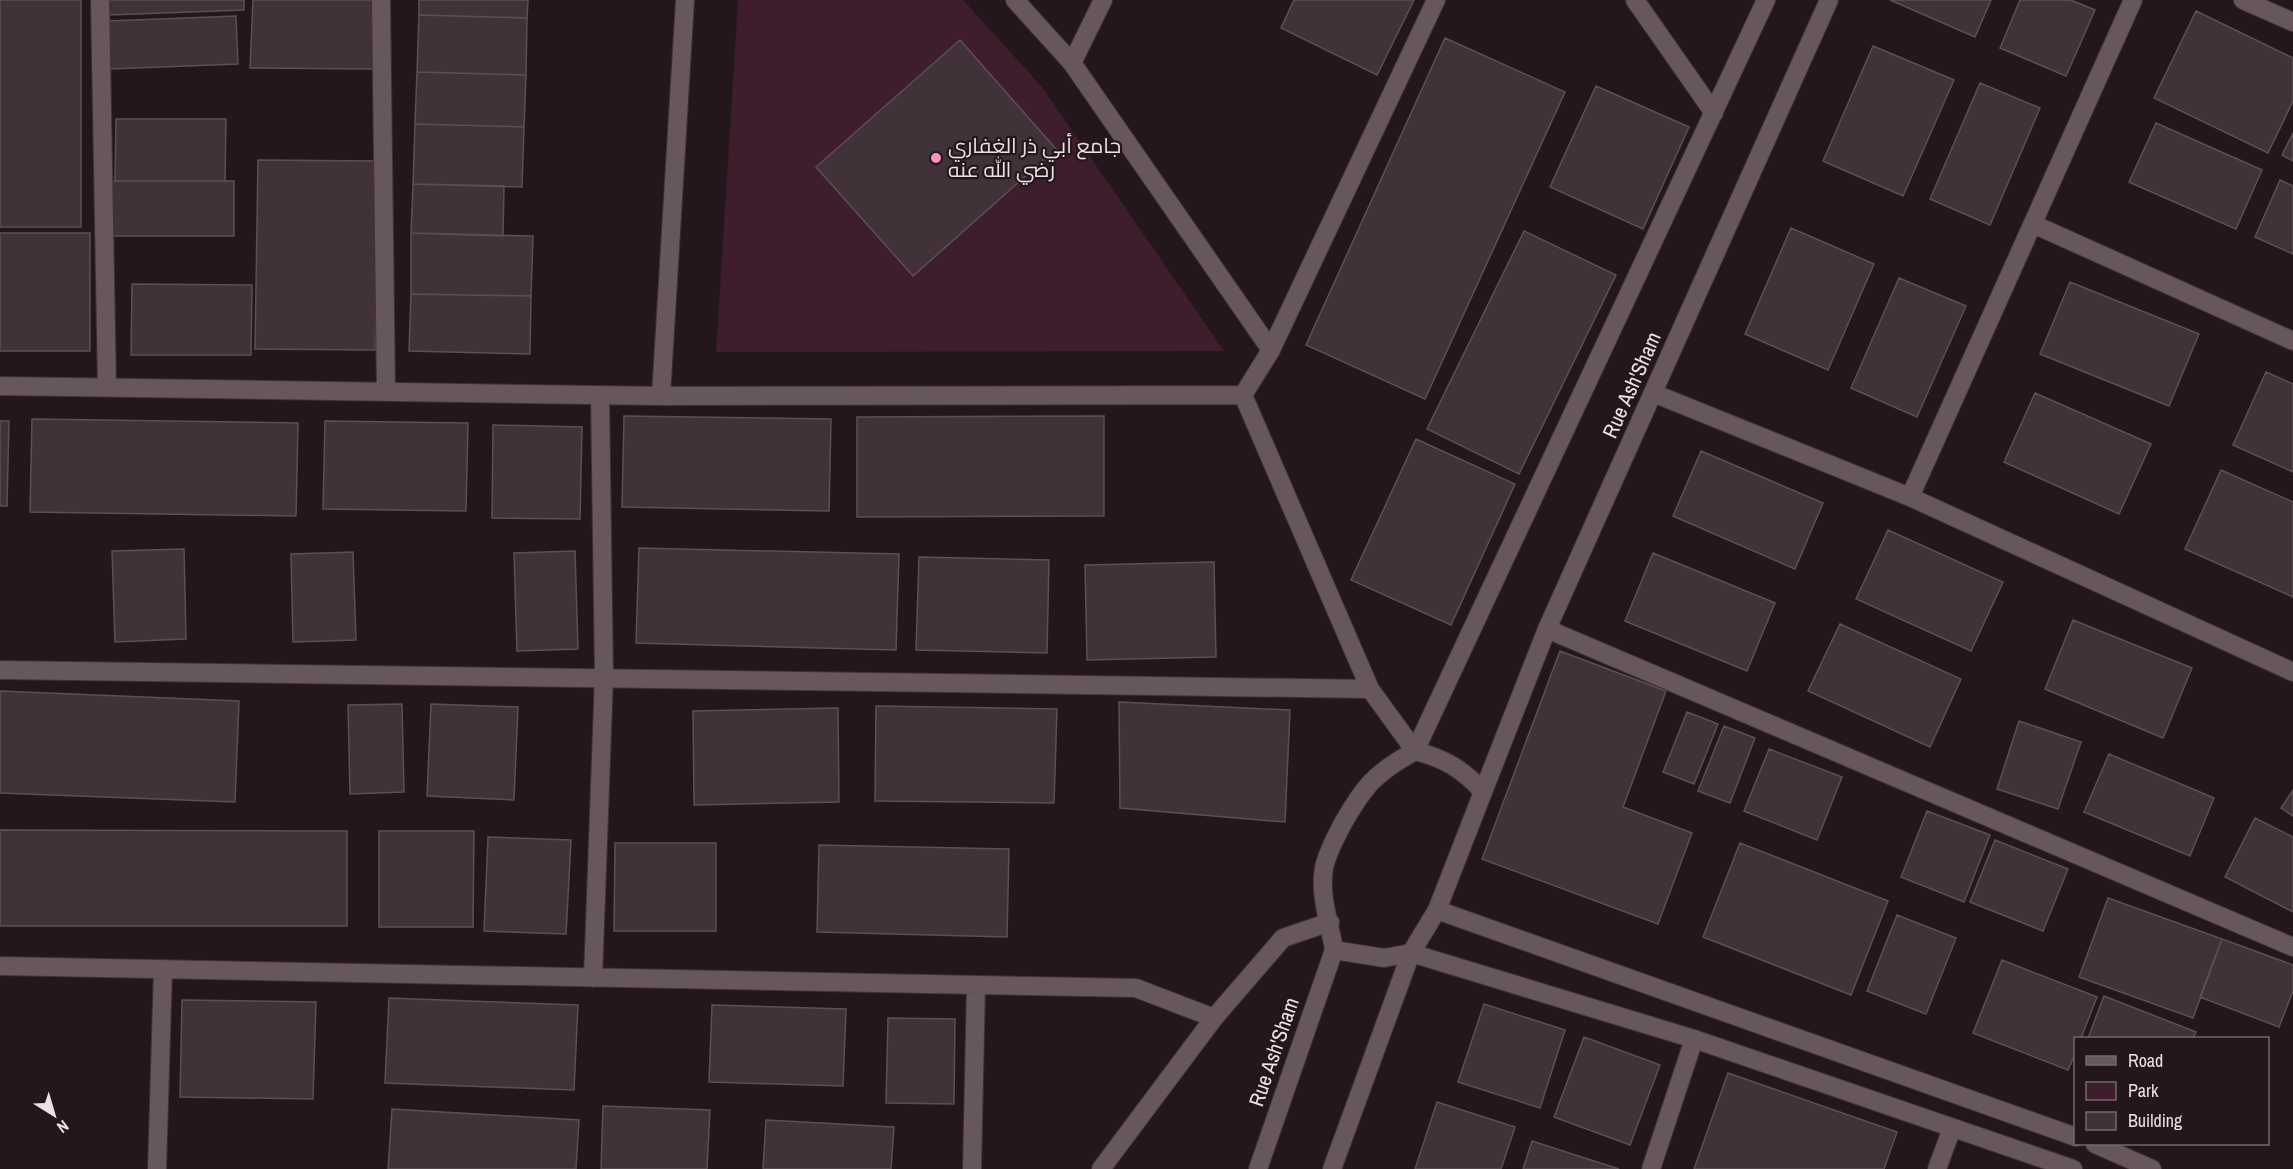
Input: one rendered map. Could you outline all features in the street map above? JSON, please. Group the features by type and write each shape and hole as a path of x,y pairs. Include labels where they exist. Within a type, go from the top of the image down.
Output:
{"street":[{"path":"100,0 107,387"},
{"path":"381,0 386,392"},
{"path":"661,396 685,0"},
{"path":"1015,0 1072,63 1271,350"},
{"path":"1072,63 1103,0"},
{"path":"1243,394 1271,350 1436,0"},
{"path":"1635,0 1714,113"},
{"name":"Rue Ash'Sham","path":"1415,751 1767,0"},
{"name":"Rue Ash'Sham","path":"1411,953 1437,910 1547,629 1829,0"},
{"path":"1910,497 2133,0"},
{"path":"2242,0 2293,22"},
{"path":"2033,224 2293,341"},
{"path":"0,386 661,396 1243,394"},
{"path":"1653,393 1910,497 2293,672"},
{"path":"1243,394 1370,689 1415,751 1435,756 1453,765 1483,792"},
{"path":"593,978 604,676 600,395"},
{"path":"1547,629 2293,947"},
{"path":"0,670 604,676 1370,689"},
{"path":"1415,751 1388,765 1360,792 1331,845 1324,868 1324,885 1334,950 1384,958 1411,953 1694,1039 2073,1169"},
{"path":"1437,910 2074,1136"},
{"path":"1101,1169 1214,1018 1283,938 1330,922"},
{"name":"Rue Ash'Sham","path":"1258,1169 1334,950"},
{"path":"1332,1169 1411,953"},
{"path":"0,966 1136,988 1214,1018"},
{"path":"157,1169 163,969"},
{"path":"972,1169 976,985"},
{"path":"1651,1169 1694,1039"},
{"path":"1937,1169 1952,1128"},
{"path":"2098,1145 2152,1169"}],"green space":[{"path":"738,0 963,0 1042,87 1224,351 716,352"}],"building":[{"path":"0,0 81,0 81,227 0,227"},
{"path":"109,0 244,0 244,10 109,15"},
{"path":"253,0 372,0 374,69 250,68"},
{"path":"419,0 528,0 527,18 419,15"},
{"path":"1294,0 1414,0 1377,75 1281,28"},
{"path":"1890,0 1991,0 1975,37"},
{"path":"2020,0 2071,0 2095,10 2066,76 2000,48"},
{"path":"2196,11 2293,58 2293,101 2268,153 2154,98"},
{"path":"419,15 527,18 526,75 417,72"},
{"path":"236,16 238,64 110,69 108,21"},
{"path":"1445,38 1565,92 1425,399 1306,345"},
{"name":"جامع أبي ذر الغفاري رضي الله عنه","path":"960,40 1056,149 913,276 816,167"},
{"path":"1873,46 1954,80 1903,196 1823,161"},
{"path":"417,72 526,75 524,127 415,124"},
{"path":"1980,83 2040,108 1990,225 1930,199"},
{"path":"1596,86 1689,127 1643,229 1550,187"},
{"path":"116,119 226,119 225,181 115,181"},
{"path":"2156,123 2262,170 2236,229 2129,182"},
{"path":"415,124 524,127 522,187 413,184"},
{"path":"2293,133 2293,161 2282,155"},
{"path":"258,160 378,161 375,350 255,349"},
{"path":"2280,180 2293,186 2293,254 2255,237"},
{"path":"110,181 234,181 234,236 110,236"},
{"path":"413,184 504,186 503,236 411,233"},
{"path":"1791,228 1874,264 1828,370 1745,334"},
{"path":"1524,231 1616,275 1519,474 1427,429"},
{"path":"0,233 90,233 90,351 0,351"},
{"path":"411,233 533,236 531,296 411,294"},
{"path":"1899,278 1966,306 1917,417 1851,388"},
{"path":"2070,282 2199,334 2169,406 2040,354"},
{"path":"132,284 252,285 251,355 131,355"},
{"path":"411,294 531,296 530,354 409,351"},
{"path":"2266,372 2293,384 2293,472 2233,445"},
{"path":"2035,393 2151,444 2119,514 2004,462"},
{"path":"624,416 831,419 829,511 622,507"},
{"path":"1104,416 1104,516 857,517 857,417"},
{"path":"32,419 298,423 296,516 30,512"},
{"path":"0,421 9,421 7,506 0,506"},
{"path":"325,421 468,423 466,511 323,509"},
{"path":"493,425 582,427 580,519 492,518"},
{"path":"1416,439 1515,484 1451,625 1351,580"},
{"path":"1701,451 1823,503 1795,569 1673,516"},
{"path":"2221,470 2293,502 2293,597 2185,549"},
{"path":"1888,530 2003,582 1971,651 1856,599"},
{"path":"639,548 899,554 896,650 636,643"},
{"path":"184,549 186,639 115,642 112,551"},
{"path":"575,551 578,649 517,651 514,553"},
{"path":"353,552 356,640 293,642 291,554"},
{"path":"1653,553 1775,603 1747,671 1625,621"},
{"path":"919,557 1049,560 1047,653 916,650"},
{"path":"1214,562 1216,657 1087,660 1085,565"},
{"path":"2073,620 2192,668 2163,738 2045,689"},
{"path":"1840,624 1961,679 1930,747 1808,691"},
{"path":"1560,651 1666,691 1623,807 1692,833 1658,924 1482,859"},
{"path":"0,691 239,701 235,802 0,793"},
{"path":"1119,702 1290,710 1285,822 1120,808"},
{"path":"402,704 404,792 350,794 348,705"},
{"path":"431,704 518,707 514,800 427,796"},
{"path":"876,706 1057,709 1054,803 875,801"},
{"path":"838,708 839,802 694,805 693,711"},
{"path":"1687,712 1718,724 1694,784 1663,772"},
{"path":"2019,721 2081,742 2058,809 1997,789"},
{"path":"1724,726 1755,738 1730,803 1698,791"},
{"path":"1769,749 1842,777 1817,840 1744,811"},
{"path":"2109,754 2214,798 2190,856 2084,812"},
{"path":"2293,790 2293,816 2281,808"},
{"path":"1927,811 1990,835 1964,902 1901,877"},
{"path":"2255,818 2293,837 2293,912 2225,877"},
{"path":"0,830 347,831 347,926 0,926"},
{"path":"379,831 474,831 473,927 379,927"},
{"path":"488,837 571,840 566,934 484,931"},
{"path":"1995,840 2068,869 2043,931 1970,902"},
{"path":"615,843 716,843 716,931 614,931"},
{"path":"1740,843 1888,901 1851,995 1703,937"},
{"path":"819,845 1009,849 1007,937 817,932"},
{"path":"2108,898 2222,939 2193,1018 2079,977"},
{"path":"1897,915 1956,938 1926,1014 1867,991"},
{"path":"2222,939 2293,965 2293,991 2279,1027 2200,997"},
{"path":"2002,960 2097,997 2081,1037 2074,1037 2074,1056 2068,1070 1973,1033"},
{"path":"2104,996 2196,1032 2194,1037 2088,1037"},
{"path":"389,998 578,1005 574,1090 385,1083"},
{"path":"182,1000 316,1002 313,1099 180,1097"},
{"path":"1484,1004 1565,1030 1540,1108 1458,1082"},
{"path":"712,1005 846,1009 843,1086 709,1082"},
{"path":"888,1018 955,1019 954,1104 886,1103"},
{"path":"1584,1037 1660,1065 1630,1145 1554,1117"},
{"path":"1728,1073 1897,1132 1884,1169 1694,1169"},
{"path":"1437,1102 1515,1127 1501,1169 1415,1169"},
{"path":"603,1106 710,1110 707,1169 601,1169"},
{"path":"392,1109 579,1120 576,1169 388,1169"},
{"path":"766,1120 894,1127 891,1169 763,1169"},
{"path":"1532,1141 1619,1169 1523,1169"}],"place":[{"name":"جامع أبي ذر الغفاري رضي الله عنه","path":"936,158"}]}
